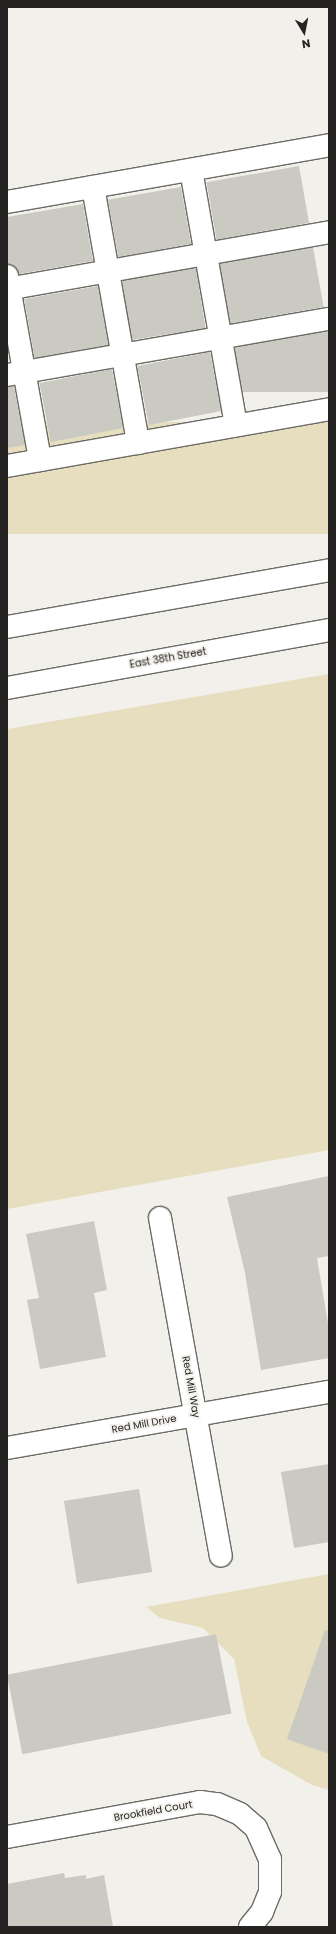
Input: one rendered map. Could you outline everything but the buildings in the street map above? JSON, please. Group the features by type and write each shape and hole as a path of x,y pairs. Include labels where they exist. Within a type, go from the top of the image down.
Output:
{"street":[{"path":"7,202 329,145"},
{"path":"191,170 236,425"},
{"path":"93,187 138,443"},
{"path":"40,460 16,374 8,284 108,271 329,232"},
{"path":"16,374 329,319"},
{"path":"7,466 329,409"},
{"path":"7,626 329,570"},
{"name":"East 38th Street","path":"7,688 329,630"},
{"name":"Red Mill Way","path":"160,1218 221,1556"},
{"name":"Red Mill Drive","path":"7,1448 329,1392"},
{"name":"Brookfield Court","path":"7,1837 200,1802 217,1804 240,1814 256,1828 270,1859 270,1892 262,1912 250,1927"}],"shaded area":[{"path":"7,422 329,422 329,534 7,534"},
{"path":"329,674 329,1150 7,1209 7,729"},
{"path":"329,1574 329,1790 312,1785 261,1756 247,1722 234,1659 203,1628 160,1618 146,1607"}]}
